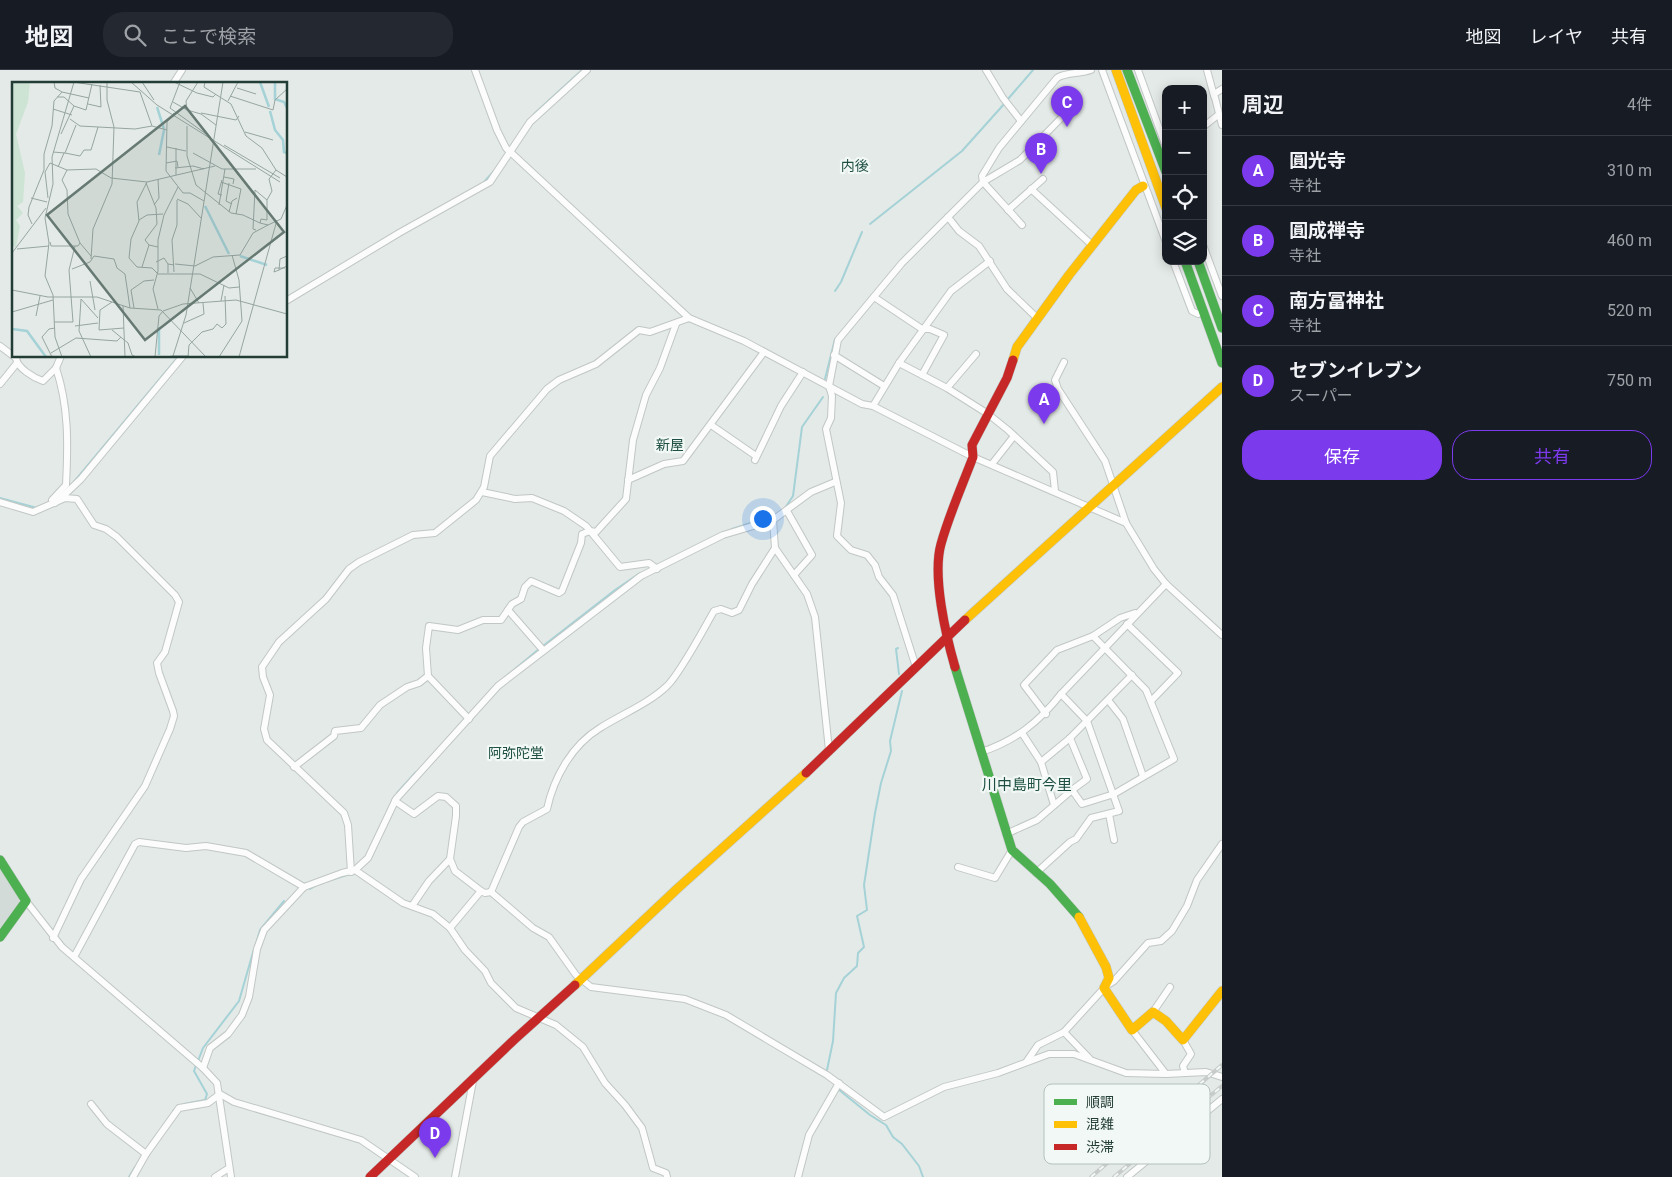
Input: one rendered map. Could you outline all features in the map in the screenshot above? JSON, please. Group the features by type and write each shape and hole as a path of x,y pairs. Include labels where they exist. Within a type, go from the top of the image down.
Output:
{"main road":[{"path":"1116,70 1162,197"},
{"path":"1127,70 1162,162"},
{"path":"1143,186 1136,190 1092,245 1017,347 1007,378 972,445 973,457 940,546 939,582 947,639 1012,850 1076,912 1106,967 1108,978 1104,988 1132,1030 1153,1012 1166,1021 1183,1040 1222,991"},
{"path":"1186,265 1222,364"},
{"path":"1200,265 1218,305 1222,328"},
{"path":"370,1177 515,1039 541,1018 829,750 996,591 1222,387"},
{"path":"0,860 26,901 0,937"}],"street":[{"path":"174,82 182,70"},
{"path":"475,70 497,130 509,150 689,318 744,341 862,404 873,406 973,457 1126,523"},
{"path":"288,300 399,233 490,182 509,150 530,122 587,70"},
{"path":"986,70 1003,98 1021,121"},
{"path":"1022,226 984,182 982,176 999,148 1061,75 1082,74 1091,70"},
{"path":"1102,70 1143,186 1162,232"},
{"path":"1138,70 1162,136"},
{"path":"1207,70 1222,125"},
{"path":"1214,96 1222,89"},
{"path":"916,667 893,595 879,577 875,564 866,555 851,550 837,536 841,503 835,482 826,429 831,418 832,396 829,386 838,340 902,263 948,217 984,182 1020,160 1071,108"},
{"path":"1207,124 1218,115"},
{"path":"1008,210 1043,179"},
{"path":"1031,189 1092,245"},
{"path":"948,217 959,231 979,246 990,260 1007,290 1037,318"},
{"path":"1207,256 1222,296"},
{"path":"873,406 922,329 951,291 990,260"},
{"path":"1175,265 1192,311 1198,314 1203,312"},
{"path":"874,297 922,329 930,329 944,335 922,375"},
{"path":"353,871 348,825 344,813 267,740 264,729 270,695 263,677 262,667 265,659 279,642 326,598 349,569 413,535 435,533 476,500 482,492 490,456 547,389 559,380 596,364 639,330 650,332 689,318"},
{"path":"469,719 428,676 426,648 429,626 464,630 483,620 501,620 508,610 521,599 525,587 531,581 559,593 562,591 581,543 582,534 590,531 596,532 602,528 626,499 633,440 646,395 660,368 676,324"},
{"path":"0,346 12,355"},
{"path":"628,480 664,464 683,462 764,352"},
{"path":"947,388 976,354"},
{"path":"834,355 884,386"},
{"path":"16,358 17,363 33,377 43,381 56,368 60,358"},
{"path":"55,503 81,479 180,358"},
{"path":"1064,362 1055,380 1058,389 1105,461 1115,485 1126,523 1166,584 1222,635"},
{"path":"0,384 17,363"},
{"path":"899,363 947,388 988,414 1053,472 1055,491"},
{"path":"55,503 52,500 66,485 67,442 65,399 56,368"},
{"path":"711,425 755,458 782,406 803,372"},
{"path":"992,464 1014,436"},
{"path":"204,1068 210,1048 228,1034 242,1015 249,997 257,950 264,930 304,887 342,872 353,871 368,858 395,801 498,686 625,586 723,535 773,520 812,492 835,482"},
{"path":"482,492 515,500 532,498 546,502 578,519 620,566 626,568 649,563 657,569"},
{"path":"0,502 33,512 65,498 77,499 94,525 106,529 117,537 179,602 165,652 157,663 158,673 174,712 170,730 145,786 81,879 53,938"},
{"path":"787,511 812,555 794,575"},
{"path":"773,520 775,548 807,594 815,617 829,750"},
{"path":"491,892 519,827 523,822 548,809 562,766 578,746 599,729 646,702 669,685 714,611 721,609 732,613 739,610 752,584 775,548"},
{"path":"981,752 998,746 1022,733 1046,714 1061,694 1166,584"},
{"path":"508,610 543,650"},
{"path":"1046,714 1024,685 1057,650 1092,636 1120,618 1139,612"},
{"path":"1127,624 1178,674 1151,701"},
{"path":"1072,790 1082,804 1114,794 1174,760 1146,690 1092,636"},
{"path":"294,767 334,736 335,731 361,728 380,705 428,676"},
{"path":"1041,762 1070,738 1132,676"},
{"path":"1036,873 1070,842 1076,839 1091,818 1119,811 1087,721 1061,694"},
{"path":"1108,700 1123,719 1143,776"},
{"path":"1022,733 1041,762 1054,805"},
{"path":"1006,834 1037,820 1087,779 1070,738"},
{"path":"395,801 414,814 438,796 446,797 456,806 450,859 455,872 481,891 485,893 491,892"},
{"path":"1109,814 1114,840"},
{"path":"74,957 135,844 139,842 186,848 206,846 246,853 304,887"},
{"path":"1027,1061 1038,1046 1064,1032 1148,943 1161,941 1172,931 1187,906 1198,880 1222,844"},
{"path":"958,867 995,878 1012,850"},
{"path":"412,906 429,881 450,859"},
{"path":"353,871 403,903 433,914 450,928 465,950 485,971 491,983 501,995 516,1008 556,1025 583,1047 605,1083 642,1128 653,1168 666,1173 666,1177"},
{"path":"450,928 481,891"},
{"path":"491,892 533,928 549,937 581,980 591,987 685,999 726,1015 839,1083 884,1117 944,1087 998,1073 1027,1061 1054,1054 1074,1054 1126,1073 1206,1072 1222,1077"},
{"path":"26,901 53,938 204,1068 217,1083 231,1177"},
{"path":"1153,1012 1170,987"},
{"path":"1132,1030 1166,1074"},
{"path":"1064,1032 1090,1059"},
{"path":"1183,1040 1191,1054 1182,1066 1185,1073"},
{"path":"455,1177 473,1081"},
{"path":"798,1177 809,1135 839,1083"},
{"path":"133,1177 146,1154 179,1108 208,1103 220,1094"},
{"path":"220,1094 234,1102 361,1140 416,1177"},
{"path":"1210,1109 1222,1099"},
{"path":"91,1104 107,1124 146,1154"},
{"path":"1127,1177 1143,1164"},
{"path":"215,1177 229,1168"}],"shaded area":[{"path":"0,866 20,896 19,902 0,928"}],"waterway":[{"path":"534,114 582,70"},
{"path":"1008,99 1033,70"},
{"path":"870,224 962,151 1005,103"},
{"path":"484,182 494,171"},
{"path":"835,291 841,282 862,232"},
{"path":"825,379 835,339"},
{"path":"73,483 177,358"},
{"path":"785,508 793,496 802,427 823,397"},
{"path":"0,498 37,508"},
{"path":"732,529 778,514"},
{"path":"543,646 640,573"},
{"path":"898,648 896,649 899,674"},
{"path":"504,678 539,649"},
{"path":"827,1070 833,1041 836,993 844,978 857,966 858,953 864,947 857,916 867,910 864,885 875,813 881,783 891,751 890,741 902,691"},
{"path":"397,793 416,772"},
{"path":"331,880 350,874"},
{"path":"310,889 317,885"},
{"path":"256,944 260,930 284,901"},
{"path":"198,1061 203,1048 239,1001 254,949"},
{"path":"184,1104 205,1100 207,1094 194,1071 196,1065"},
{"path":"838,1089 870,1115 886,1125 893,1137 902,1144 919,1166 923,1177"},
{"path":"173,1111 180,1105"},
{"path":"129,1177 135,1167"}],"railway":[{"path":"1200,1084 1222,1065"},
{"path":"1210,1096 1222,1086"},
{"path":"1091,1177 1106,1164"},
{"path":"1114,1177 1129,1164"}],"traffic: fast":[{"path":"1127,70 1162,162"},
{"path":"1186,265 1222,363"},
{"path":"1199,265 1222,328"},
{"path":"955,667 1012,850 1050,884 1079,917"},
{"path":"0,860 26,901 0,937"}],"traffic: slow":[{"path":"1116,70 1162,197"},
{"path":"1013,360 1017,347 1069,275 1136,190 1143,186"},
{"path":"965,620 1222,387"},
{"path":"575,985 678,888 806,773"},
{"path":"1079,917 1106,967 1109,978 1104,988 1132,1030 1153,1012 1166,1021 1183,1040 1222,991"}],"traffic: jam":[{"path":"955,667 944,623 939,589 938,572 941,544 973,457 972,445 1007,378 1013,360"},
{"path":"806,773 965,620"},
{"path":"370,1177 515,1039 575,985"}],"place":[{"name":"南方冨神社","path":"1067,127"},
{"name":"圓成禅寺","path":"1041,174"},
{"name":"圓光寺","path":"1044,424"},
{"name":"セブンイレブン","path":"435,1158"}],"district":[{"name":"内後","path":"855,166"},
{"name":"新屋","path":"670,445"},
{"name":"阿弥陀堂","path":"516,753"},
{"name":"川中島町今里","path":"1027,785"}]}
